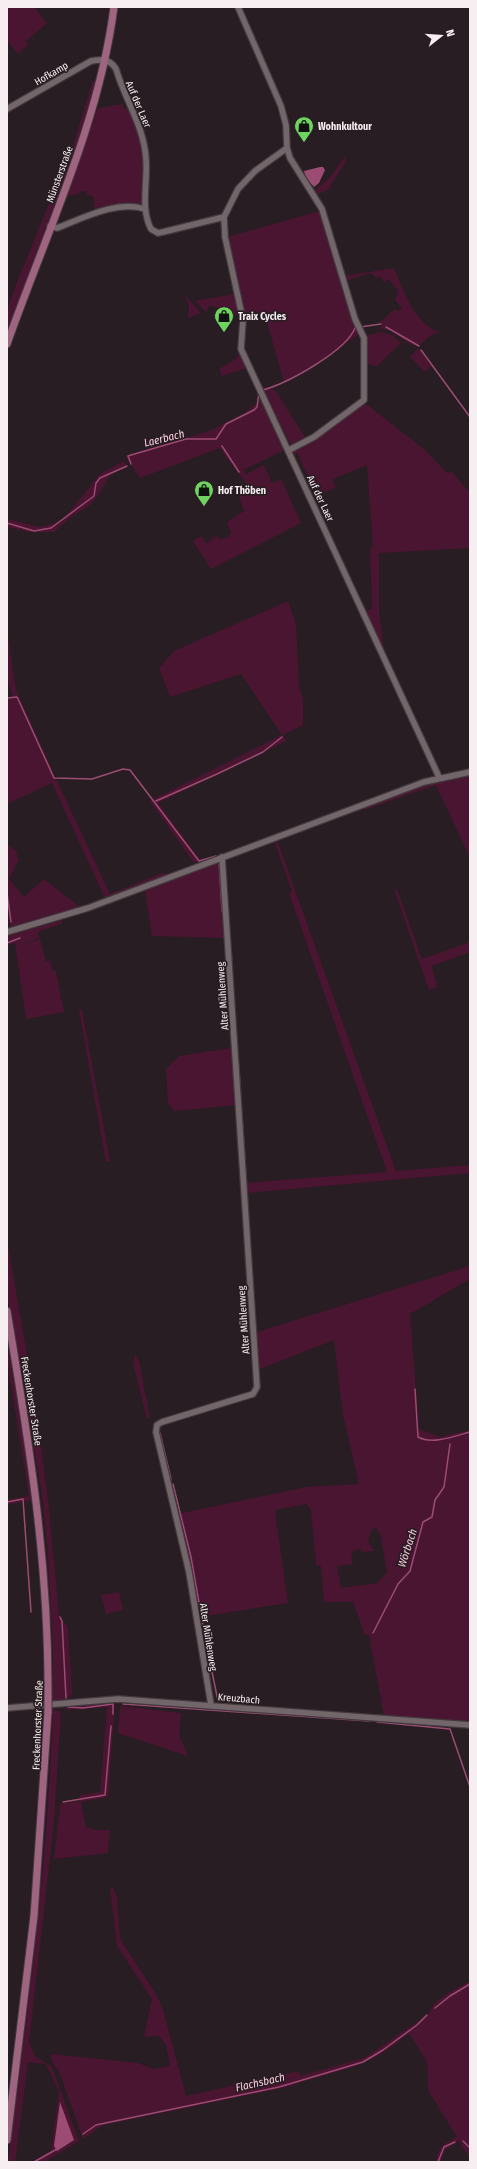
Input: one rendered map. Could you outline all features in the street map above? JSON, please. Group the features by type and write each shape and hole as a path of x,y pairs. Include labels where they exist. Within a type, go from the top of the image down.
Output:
{"main road":[{"name":"Münsterstraße","path":"7,344 91,113 106,60 114,7"},
{"name":"Freckenhorster Straße","path":"7,1311 40,1518 47,1608 48,1697 44,1793 34,1916 7,2140"}],"street":[{"path":"238,7 281,106 286,125 287,148 290,158 322,209 364,344 364,400 314,437 289,450"},
{"name":"Hofkamp","path":"7,109 91,61 106,60"},
{"name":"Auf der Laer","path":"106,60 114,64 144,140 147,175 145,209 150,226 158,233 224,216 226,237 242,320 241,349 256,384 266,400 439,777"},
{"path":"224,216 238,189 255,170 287,148"},
{"path":"50,226 57,228 97,212 133,207 145,209"},
{"path":"7,932 88,908 439,777 470,772"},
{"name":"Alter Mühlenweg","path":"211,1705 189,1572 156,1432 157,1425 162,1422 253,1394 257,1387 222,857"},
{"name":"Kreuzbach","path":"7,1708 118,1699 470,1725"}],"shaded area":[{"path":"7,7 34,7 47,23 26,41 28,45 18,54 7,41"},
{"path":"97,78 80,137 7,334 7,311 15,287 73,145 92,83"},
{"path":"123,104 124,109 130,108 141,136 145,180 144,205 95,212 93,196 87,195 86,191 80,191 79,194 67,196 98,108"},
{"path":"345,156 346,161 328,190 316,195 313,192 331,176"},
{"path":"323,167 325,170 319,183 314,187 306,178 304,171"},
{"path":"320,211 352,322 359,334 323,359 284,382 264,312 244,317 227,237"},
{"path":"394,268 406,296 416,314 430,327 439,332 431,335 418,346 412,345 389,330 378,329 383,325 380,322 395,309 398,311 402,308 395,300 398,291 389,279 384,283 381,277 375,277 371,273 345,281 344,276"},
{"path":"184,294 201,313 188,318 189,306"},
{"path":"234,294 240,317 210,305 206,312 195,301"},
{"path":"380,332 392,335 401,343 376,367 367,363 365,336"},
{"path":"419,349 431,366 425,372 410,357"},
{"path":"240,350 247,368 222,376 219,369 236,359"},
{"path":"261,386 275,390 305,437 291,445"},
{"path":"263,398 287,449 243,470 246,474 264,465 272,483 281,479 301,523 211,569 193,541 202,536 206,543 217,536 221,539 227,538 231,533 227,522 244,511 238,494 248,486 220,448 140,478 125,456 212,430 245,413"},
{"path":"362,404 369,406 426,451 447,473 452,472 470,493 470,548 379,553 379,611 384,653 365,611 372,609 370,548 373,547 367,465 332,479 336,487 317,496 297,453 294,454 292,451"},
{"path":"124,461 127,467 110,475 97,497 90,505 71,517 54,532 30,532 7,527 7,519 40,527 61,522 101,473"},
{"path":"288,601 296,624 299,686 303,699 303,725 283,735 286,741 158,803 201,861 194,863 150,801 282,735 241,674 170,697 159,668 174,651"},
{"path":"7,631 16,690 110,894 162,873 169,874 105,898 52,783 7,804 7,698 13,697 7,678"},
{"path":"470,776 470,858 436,785 364,810 363,806 439,780"},
{"path":"274,840 277,840 396,1171 470,1165 470,1173 247,1193 257,1332 470,1266 470,1279 410,1314 419,1429 440,1437 470,1430 470,1722 384,1716 369,1635 365,1635 353,1602 324,1602 321,1566 316,1565 311,1510 306,1504 275,1510 288,1603 199,1617 177,1514 306,1487 359,1484 343,1415 334,1340 257,1370 244,1183 387,1172 289,893 292,892","holes":["377,1528 377,1533 380,1532 387,1573 377,1583 341,1588 337,1566 353,1564 351,1554 355,1550 361,1549 361,1552 374,1551 368,1541 372,1529"]},
{"path":"7,844 18,853 16,856 19,859 9,879 24,897 44,879 80,907 10,927 7,905"},
{"path":"218,862 225,938 152,936 145,890"},
{"path":"394,889 397,889 422,959 470,942 470,952 432,966 437,987 429,990"},
{"path":"62,920 63,923 38,932 39,938 25,944 40,939 46,962 50,960 53,971 56,971 64,1012 26,1019 15,943 7,945 7,936"},
{"path":"79,1010 82,1010 110,1161 106,1162"},
{"path":"231,1048 236,1105 174,1111 168,1103 166,1069 179,1056"},
{"path":"7,1240 36,1406 48,1500 59,1615 68,1628 72,1694 66,1699 61,1700 53,1700 53,1651 48,1553 42,1494 7,1294"},
{"path":"7,1339 33,1500 7,1505 7,1500 29,1496 7,1361"},
{"path":"135,1354 139,1361 150,1418 147,1419 133,1363"},
{"path":"119,1592 123,1610 106,1614 101,1595"},
{"path":"115,1701 108,1797 81,1802 86,1827 96,1830 110,1830 108,1853 54,1859 60,1804 80,1801 80,1795 100,1792 107,1707 65,1710 68,1705"},
{"path":"120,1706 181,1713 179,1735 188,1756 118,1733"},
{"path":"53,1709 61,1712 54,1821 29,2043 35,2056 52,2067 79,2141 44,2162 31,2162 51,2151 59,2092 46,2064 28,2062 15,2162 8,2162 30,1993 42,1880 47,1823"},
{"path":"110,1888 113,1888 117,1897 120,1939 156,1994 163,2009 186,2096 299,2071 300,2076 364,2058 429,2014 431,2008 440,1999 470,1981 470,2157 462,2147 459,2140 445,2150 441,2162 436,2162 438,2152 442,2146 457,2137 428,2090 427,2062 409,2033 377,2056 348,2069 310,2079 291,2086 103,2125 83,2139 59,2071 52,2062 51,2054 138,2063 153,2069 170,2066 166,2045 159,2036 144,2037 152,1999 117,1946"},
{"path":"60,2102 74,2140 57,2151 54,2146"}],"waterway":[{"name":"Laerbach","path":"360,327 381,324"},
{"name":"Laerbach","path":"386,327 419,346"},
{"name":"Laerbach","path":"263,390 287,381 329,356 349,337 355,328"},
{"name":"Laerbach","path":"421,350 470,417"},
{"name":"Laerbach","path":"131,464 128,456 131,455 186,439 216,439 226,424 257,407 259,392"},
{"path":"222,446 239,472"},
{"name":"Laerbach","path":"7,523 34,531 51,528 94,496 96,483 100,478 127,466"},
{"path":"7,698 17,697 54,778 92,779 123,769 130,770 199,861 216,856"},
{"path":"156,801 263,752 282,737"},
{"path":"219,862 222,911"},
{"path":"7,893 11,922"},
{"path":"7,943 20,938"},
{"path":"231,949 235,1020"},
{"path":"238,1056 246,1176"},
{"path":"415,1389 418,1437 437,1440 470,1432"},
{"path":"160,1433 171,1479"},
{"name":"Wörbach","path":"373,1633 398,1584 410,1571 423,1522 432,1517 435,1500 444,1487 450,1444"},
{"path":"173,1484 191,1557 204,1631"},
{"path":"7,1502 23,1499 31,1612"},
{"path":"60,1617 62,1621 66,1698"},
{"path":"205,1638 218,1701"},
{"path":"68,1707 83,1708 113,1704 113,1714"},
{"path":"123,1704 369,1721"},
{"path":"377,1722 450,1729 470,1787"},
{"path":"63,1802 105,1795 111,1726"},
{"name":"Flachsbach","path":"435,2008 450,1996 470,1984"},
{"name":"Flachsbach","path":"83,2134 96,2125 279,2087 363,2062 383,2050 417,2025 427,2015"},
{"name":"Kreuzbach","path":"463,2141 470,2148"},
{"name":"Kreuzbach","path":"438,2162 444,2147 455,2142"},
{"name":"Flachsbach","path":"34,2162 57,2149"}],"place":[{"name":"Wohnkultour","path":"304,143"},
{"name":"Traix Cycles","path":"224,333"},
{"name":"Hof Thöben","path":"204,507"}]}
